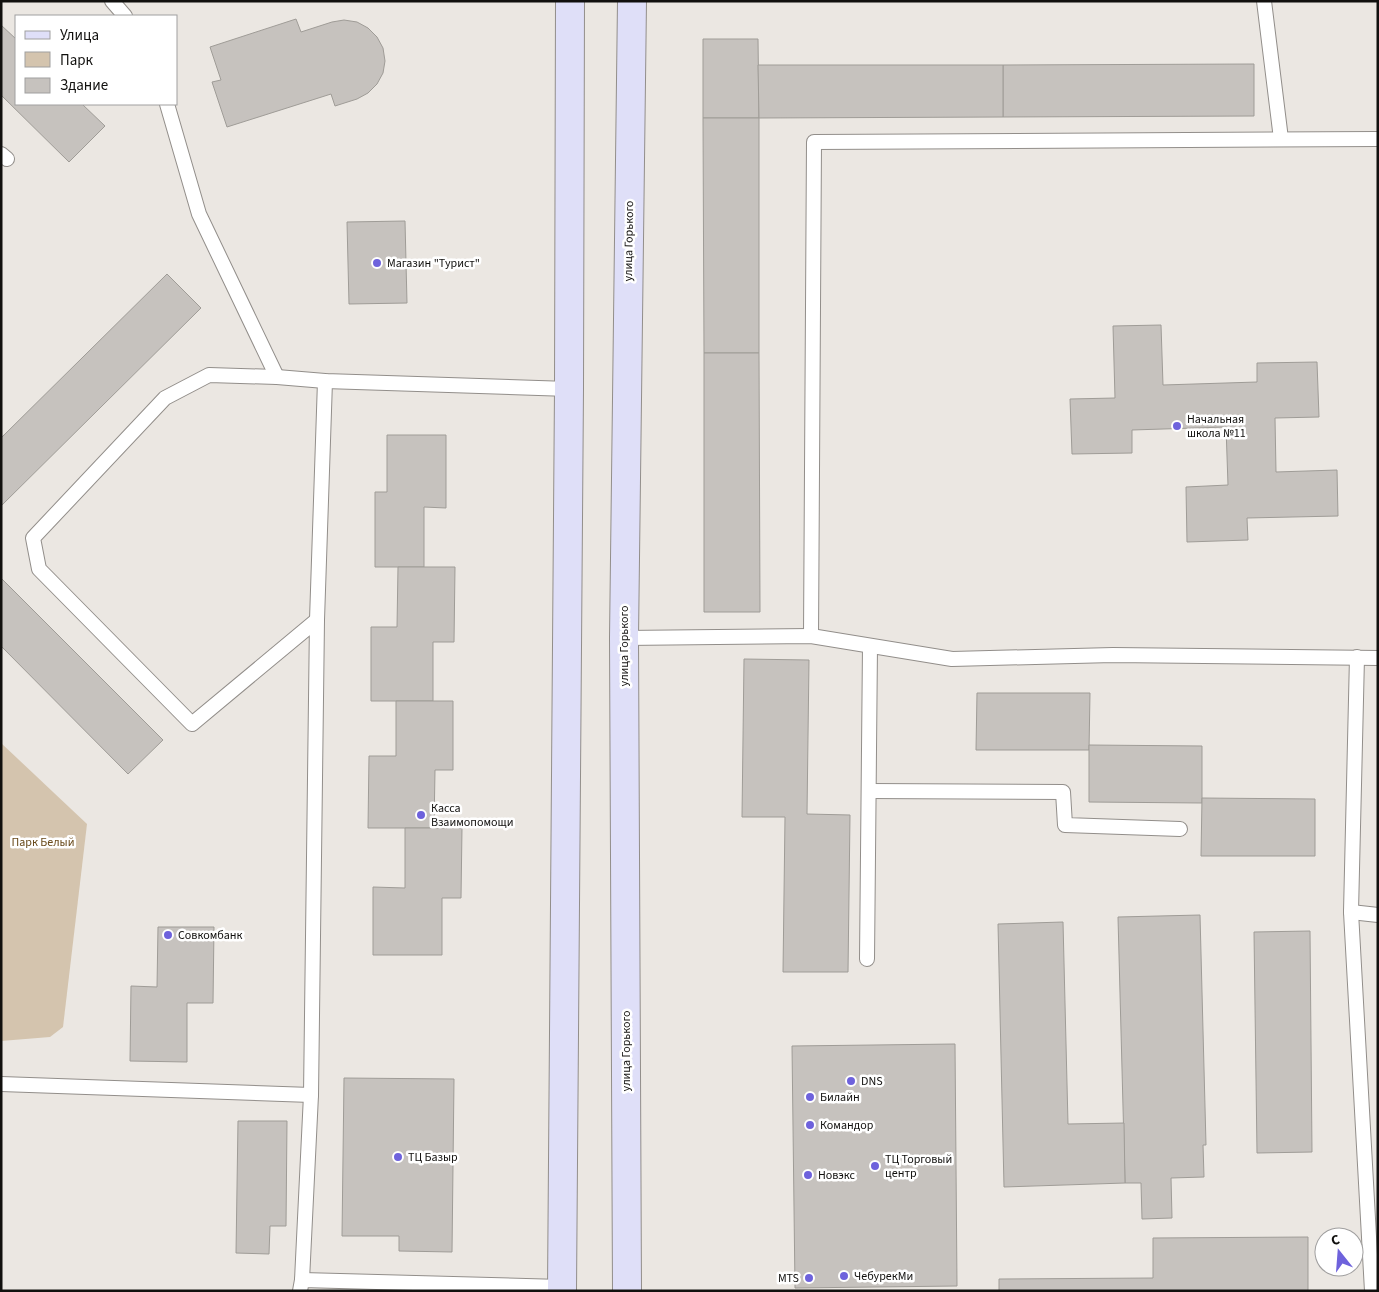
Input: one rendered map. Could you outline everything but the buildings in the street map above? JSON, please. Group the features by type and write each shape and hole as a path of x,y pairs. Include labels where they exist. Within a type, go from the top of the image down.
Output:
{"main road":[{"path":"562,1289 570,1"},
{"name":"улица Горького","path":"627,1291 624,638 632,1"}],"lane":[{"path":"112,1 124,15"},
{"path":"1264,1 1281,139"},
{"path":"167,105 199,214 277,377"},
{"path":"811,636 814,142 1378,139"},
{"path":"317,620 192,724 39,569 33,538 165,398 209,375 569,389"},
{"path":"325,381 317,620 311,1095 301,1286 562,1289"},
{"path":"624,638 811,636 952,659 1113,655 1378,658"},
{"path":"867,959 870,646"},
{"path":"1357,657 1351,912 1372,1291"},
{"path":"869,791 1063,792 1065,825 1180,829"},
{"path":"1351,912 1378,915"},
{"path":"1,1084 311,1095"}],"green space":[{"name":"Парк Белый","path":"1,743 87,824 63,1027 50,1037 1,1041"}],"place":[{"name":"Магазин \"Турист\"","path":"377,263"},
{"name":"Начальная школа №11","path":"1177,426"},
{"name":"Касса Взаимопомощи","path":"421,815"},
{"name":"Совкомбанк","path":"168,935"},
{"name":"DNS","path":"851,1081"},
{"name":"Билайн","path":"810,1097"},
{"name":"Командор","path":"810,1125"},
{"name":"ТЦ Базыр","path":"398,1157"},
{"name":"ТЦ Торговый центр","path":"875,1166"},
{"name":"Новэкс","path":"808,1175"},
{"name":"ЧебурекМи","path":"844,1276"},
{"name":"MTS","path":"809,1278"}]}
